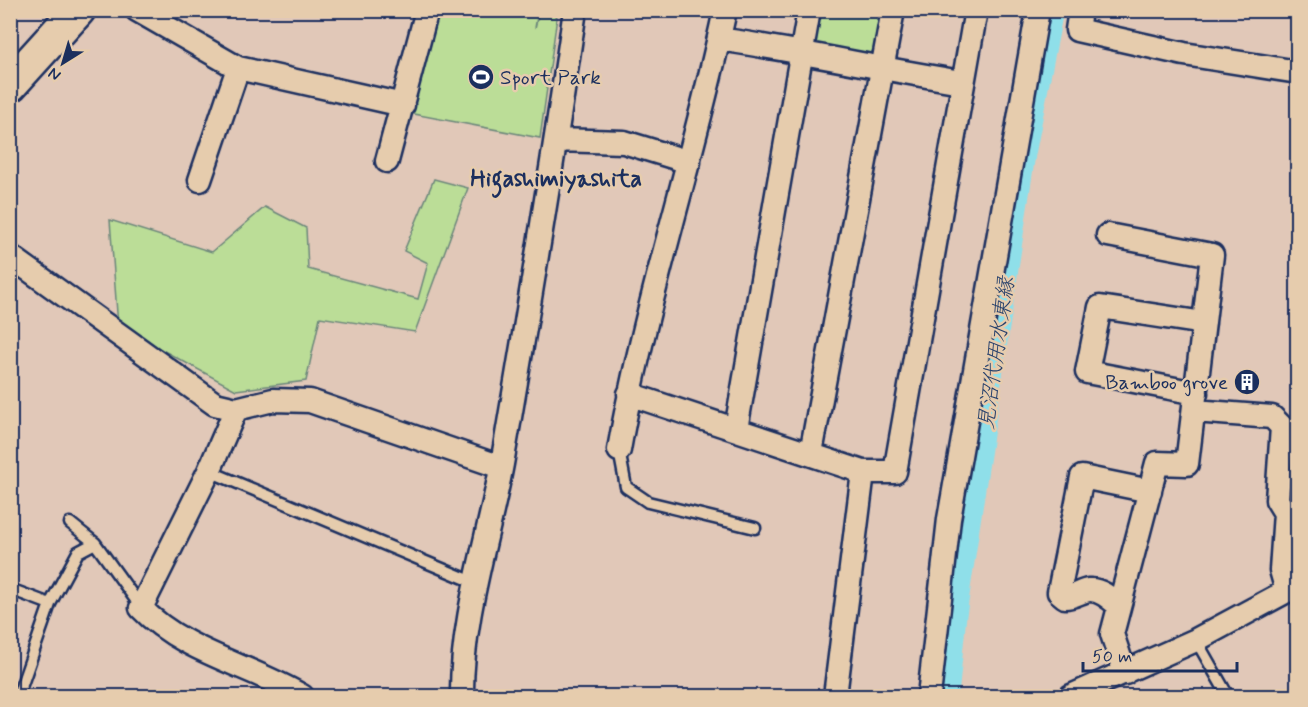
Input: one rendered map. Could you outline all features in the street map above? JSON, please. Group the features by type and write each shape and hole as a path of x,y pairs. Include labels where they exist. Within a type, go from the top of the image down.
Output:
{"main road":[{"path":"10,85 78,10"}],"street":[{"path":"137,10 238,68 403,105"},
{"path":"387,161 427,10"},
{"path":"462,696 462,678 476,583 501,467 556,140 575,10"},
{"path":"619,450 629,394 689,162 725,10"},
{"path":"736,429 809,10"},
{"path":"811,453 893,10"},
{"path":"629,394 863,472 895,472 976,10"},
{"path":"929,696 949,519 1038,10"},
{"path":"1080,10 1077,30 1184,54 1298,72"},
{"path":"719,39 801,51 883,69 962,82"},
{"path":"200,180 238,68"},
{"path":"556,140 624,142 689,162"},
{"path":"1108,235 1212,255 1187,464 1157,463 1112,634 1125,673"},
{"path":"10,256 215,404 236,409 273,400 310,401 501,467"},
{"path":"1071,696 1196,640 1292,588 1281,570 1285,513 1277,500 1282,427 1272,417 1195,402 1087,372 1100,307 1204,323"},
{"path":"236,409 209,471 141,608 156,624 186,641 280,683 302,696"},
{"path":"835,696 863,472"},
{"path":"1119,606 1106,595 1090,590 1072,597 1065,597 1059,592 1082,477 1150,491"}],"lane":[{"path":"619,450 626,487 648,502 754,528"},
{"path":"209,471 476,583"},
{"path":"70,524 95,543 141,608"},
{"path":"18,696 50,604 78,552 95,543"},
{"path":"10,589 50,604"},
{"path":"1196,640 1228,696"}],"green space":[{"name":"Sport Park","path":"433,11 538,11 535,28 539,11 551,11 557,17 540,138 403,112"},
{"path":"816,11 883,11 875,48 869,55 815,45 811,38"},
{"path":"434,179 468,188 415,332 320,317 306,381 236,390 118,326 110,220 212,252 265,207 306,228 308,269 418,299 428,263 404,251"}],"waterway":[{"name":"見沼代用水東縁","path":"948,696 956,615 1025,154 1053,10"}],"place":[{"name":"Sport Park","path":"481,77"},
{"name":"Bamboo grove","path":"1247,382"}],"district":[{"name":"Higashimiyashita","path":"556,178"}]}
